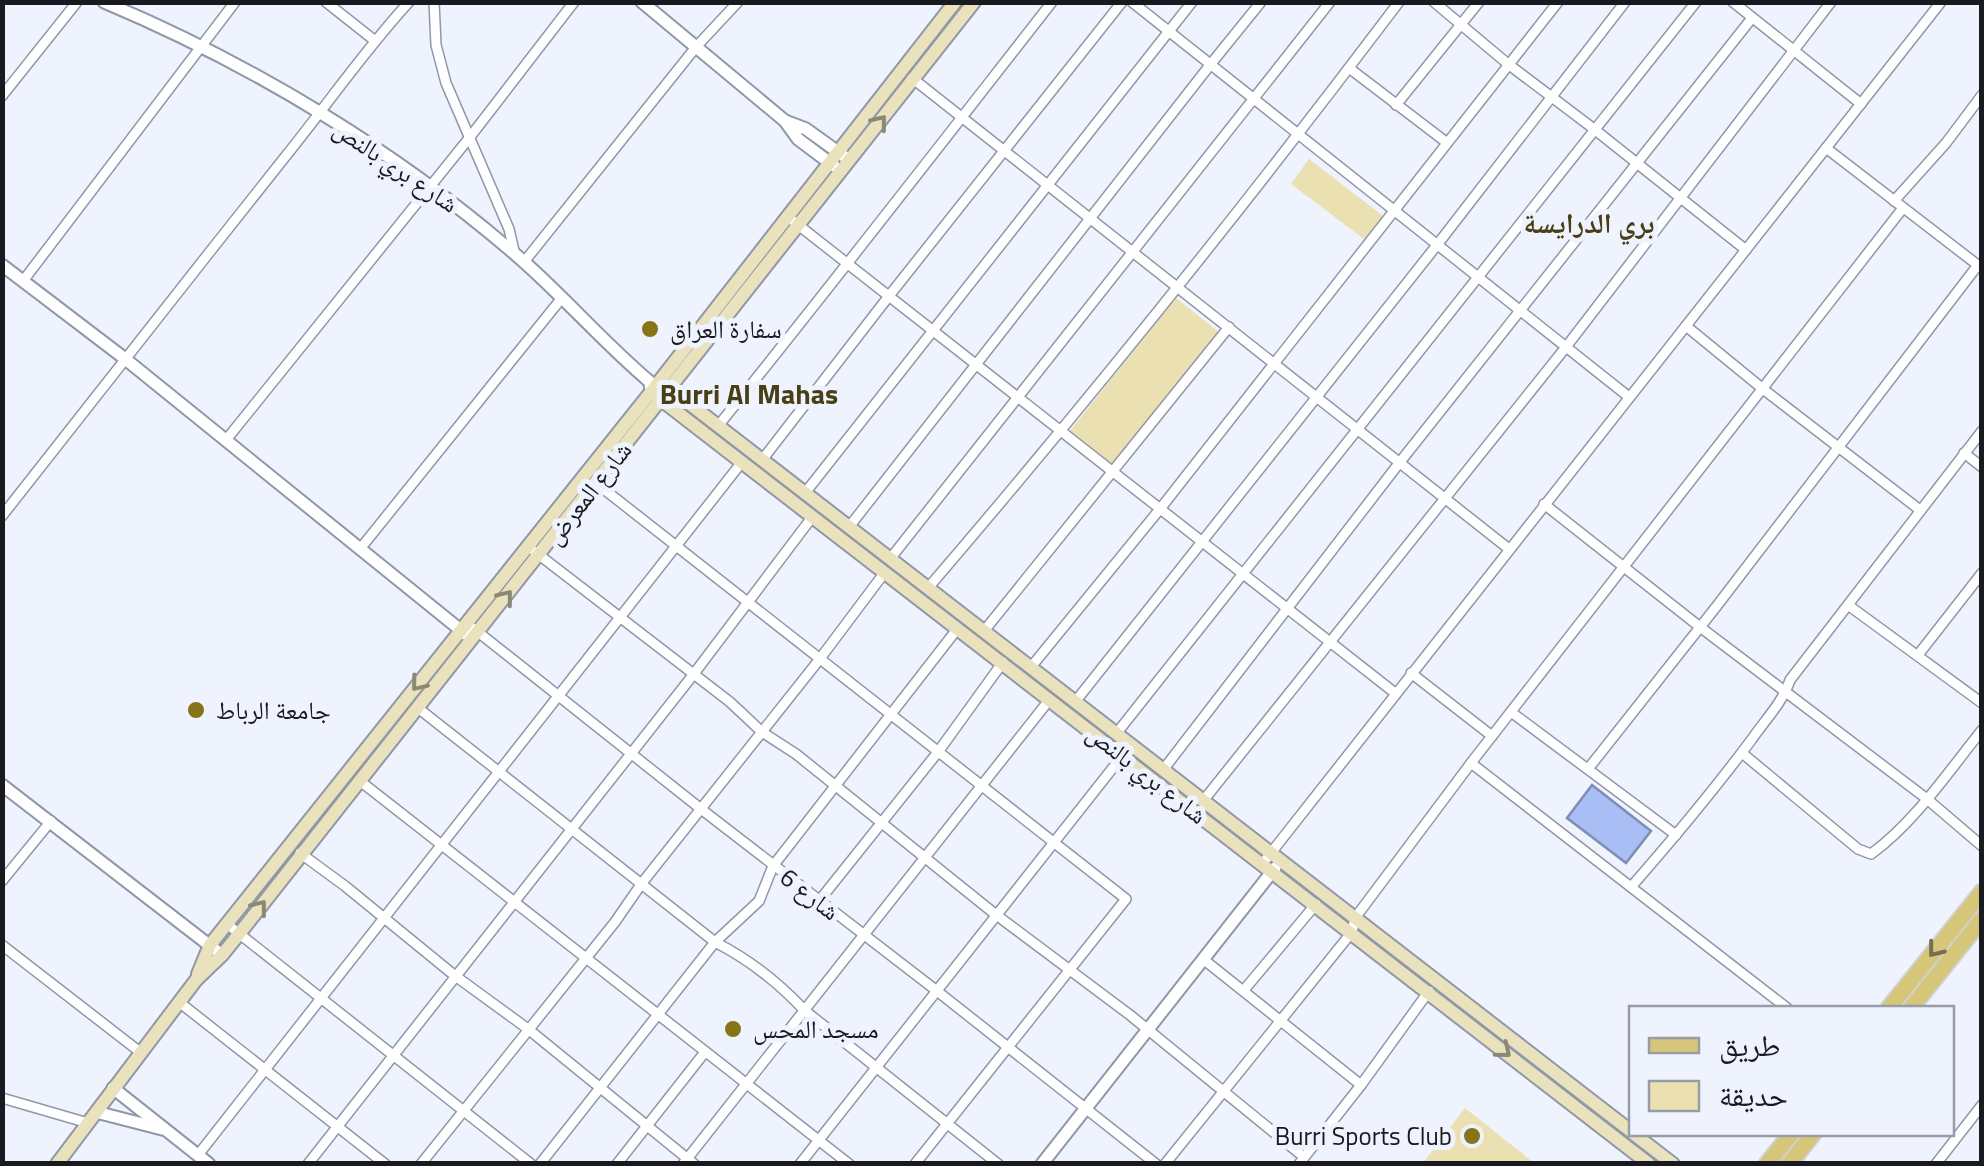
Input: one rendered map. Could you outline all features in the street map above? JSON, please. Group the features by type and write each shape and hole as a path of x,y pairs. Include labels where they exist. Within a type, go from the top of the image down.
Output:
{"main road":[{"name":"شارع المعرض","path":"57,1164 196,980 239,934 296,850 840,162 908,74 955,2"},
{"name":"شارع المعرض","path":"908,74 974,2"},
{"name":"شارع المعرض","path":"534,551 596,483 659,388"},
{"name":"شارع بري بالنص","path":"659,388 718,426 805,492 849,527 958,628 1122,755 1272,862 1629,1131"},
{"name":"شارع بري بالنص","path":"659,388 742,462 813,516 928,588 1203,800 1316,904 1353,925 1429,991 1649,1164"},
{"name":"شارع المعرض","path":"196,980 210,945 360,781 418,708 470,631"},
{"path":"1891,1006 1982,892"},
{"path":"1913,1006 1982,918"},
{"name":"شارع بري بالنص","path":"1636,1136 1672,1164"},
{"path":"1767,1164 1789,1136"},
{"path":"1789,1164 1810,1136"}],"street":[{"path":"2,96 77,2"},
{"name":"شارع بري بالنص","path":"104,2 202,46 372,144 520,259 659,388"},
{"path":"24,281 234,2"},
{"path":"326,2 374,40"},
{"path":"2,516 320,114 374,40 409,2"},
{"path":"434,2 439,62 520,259"},
{"path":"226,440 574,2"},
{"path":"642,2 785,120 806,130 840,162"},
{"path":"520,259 738,2"},
{"path":"718,426 1052,2"},
{"path":"762,460 1122,2"},
{"path":"1132,2 1629,397"},
{"path":"805,492 1192,2"},
{"path":"849,527 1261,2"},
{"path":"422,1164 820,660 1017,397 1330,2"},
{"path":"928,588 1062,432 1399,2"},
{"path":"1434,2 1746,250"},
{"path":"1396,105 1479,2"},
{"path":"1030,667 1558,2"},
{"path":"1075,702 1625,2"},
{"path":"1116,734 1696,2"},
{"path":"1732,2 1861,104"},
{"path":"1203,800 1566,348 1831,2"},
{"path":"1042,1164 1204,958 1395,693 1941,2"},
{"path":"1163,770 1400,462 1752,18"},
{"path":"1350,68 1446,142"},
{"path":"908,74 1510,548"},
{"path":"1894,201 1982,95"},
{"path":"1588,769 1980,266 1826,148"},
{"path":"1165,1164 1353,925 1492,736 1904,208"},
{"path":"793,221 1395,693"},
{"path":"2,265 360,549 470,631"},
{"path":"360,549 561,300"},
{"path":"1686,326 1920,510"},
{"path":"984,632 1228,327"},
{"path":"1631,887 1742,753 1786,693 1790,680 1982,430"},
{"path":"1964,453 1982,467"},
{"path":"198,1155 742,462"},
{"path":"596,483 1126,900 916,1164"},
{"path":"1544,504 1927,799 1982,846"},
{"path":"308,1164 813,516"},
{"path":"534,551 994,914 1148,1030 1302,1160 1429,991"},
{"path":"1918,655 1982,573"},
{"path":"1848,605 1981,703"},
{"path":"540,1164 715,942 759,901 774,866 958,628"},
{"name":"شارع 6","path":"470,631 559,696 1156,1164"},
{"path":"820,901 938,752 1003,662"},
{"path":"1411,673 1492,736"},
{"path":"296,850 528,1030 688,1162 744,1084 1050,699"},
{"path":"418,708 715,942 736,953 788,993 804,1010 998,1164"},
{"path":"1511,712 1676,836"},
{"path":"1742,753 1858,849 1871,854 1927,799 1982,730"},
{"path":"800,1164 1122,755"},
{"path":"1471,764 1785,1006"},
{"path":"360,781 848,1164"},
{"path":"2,784 222,954"},
{"path":"2,881 51,821"},
{"path":"1244,990 1316,904"},
{"path":"227,924 531,1164"},
{"path":"2,945 140,1052"},
{"path":"1204,958 1361,1085"},
{"path":"180,1002 385,1164"},
{"path":"617,1164 705,1052"},
{"path":"114,1088 210,1164"},
{"path":"2,1098 166,1130"},
{"path":"1936,1164 1982,1106"},
{"path":"1954,1123 1962,1130"}],"green space":[{"path":"1309,159 1383,216 1364,239 1291,184"},
{"path":"1176,298 1220,333 1113,467 1069,432"},
{"name":"Burri Sports Club","path":"1465,1108 1534,1163 1423,1163"}],"water":[{"path":"1592,785 1651,831 1626,863 1567,818"}],"place":[{"name":"سفارة العراق","path":"650,329"},
{"name":"جامعة الرباط","path":"196,710"},
{"name":"مسجد المحس","path":"733,1029"},
{"name":"Burri Sports Club","path":"1472,1136"}],"district":[{"name":"بري الدرايسة","path":"1589,223"},
{"name":"Burri Al Mahas","path":"749,394"}]}
